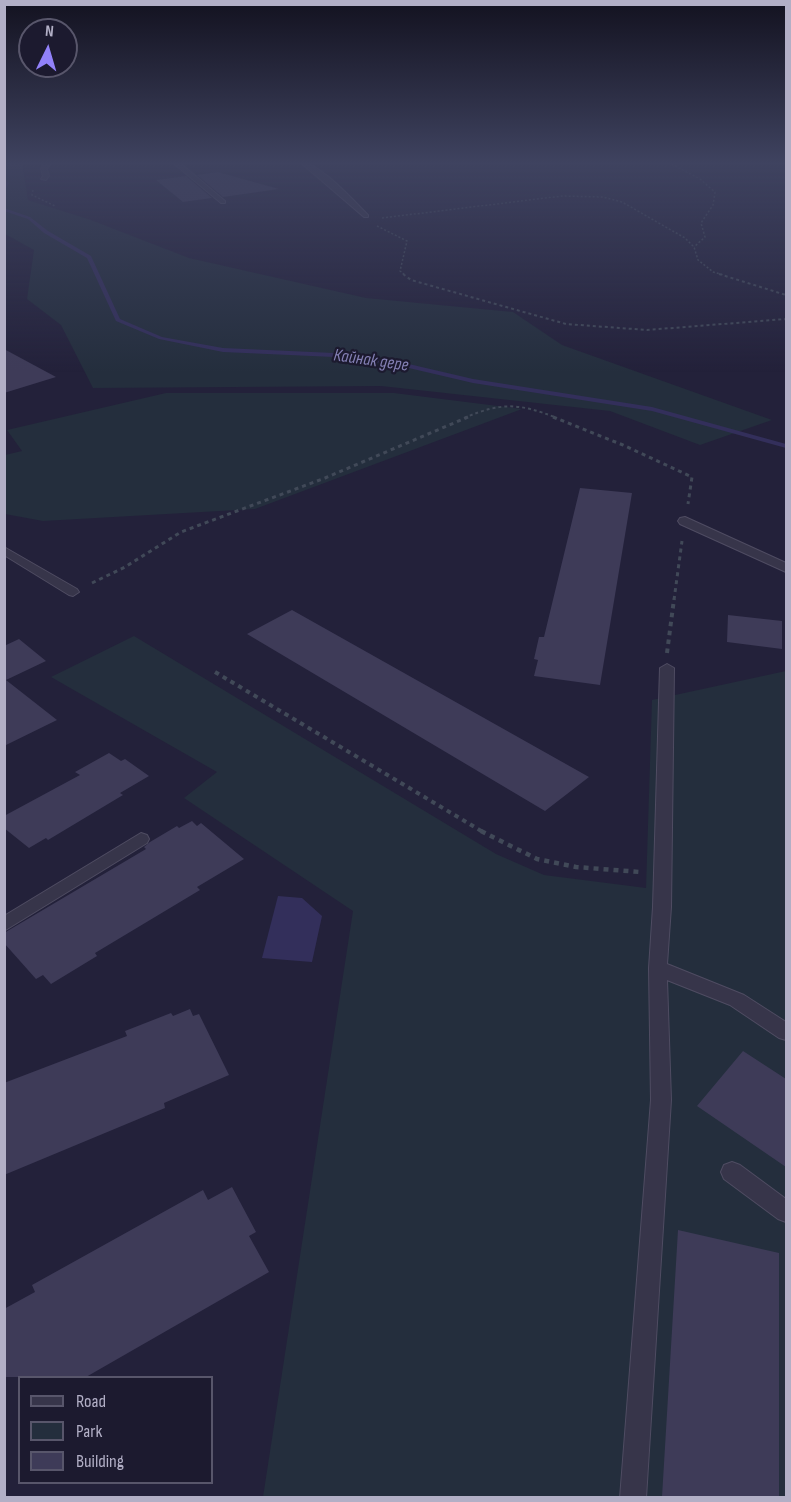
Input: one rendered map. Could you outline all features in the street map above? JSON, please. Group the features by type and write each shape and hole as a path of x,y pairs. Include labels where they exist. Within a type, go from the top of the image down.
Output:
{"street":[{"path":"685,522 786,568"}],"lane":[{"path":"4,550 73,592"},
{"path":"633,1497 661,1100 658,968 663,874 667,668"},
{"path":"4,925 141,839"},
{"path":"658,968 736,1000 786,1032"},
{"path":"732,1172 786,1212"}],"path":[{"path":"388,232 407,241 400,271 411,280 566,324 647,330 786,319"},
{"path":"675,232 694,247 698,260 713,272 786,295"},
{"path":"694,247 705,237 704,232"},
{"path":"73,592 125,567 181,532 325,478 486,409 504,405 536,410 623,445 692,477 667,645 667,668"},
{"path":"215,672 488,835 537,859 576,867 663,874"}],"green space":[{"path":"5,232 122,232 189,258 366,298 513,312 562,345 772,420 700,445 610,411 381,386 93,388 61,325 27,299 34,250"},
{"path":"166,393 394,393 522,409 255,509 43,521 5,514 5,455 22,451 7,430"},
{"path":"134,636 496,854 544,875 646,888 652,700 786,671 786,1497 263,1497 353,911 184,798 217,772 51,677"}],"shaded area":[{"path":"278,896 302,898 322,916 312,962 262,958"}],"building":[{"path":"4,349 56,377 4,393"},
{"path":"580,488 632,493 600,685 534,676 538,660 534,659 539,637 544,637"},
{"path":"292,610 589,777 545,811 247,634"},
{"path":"728,615 782,621 782,649 727,642"},
{"path":"19,639 46,661 6,680 57,720 4,746 4,646"},
{"path":"109,753 121,761 125,759 149,776 120,793 123,795 48,840 46,838 29,848 4,828 4,816 80,775 75,772"},
{"path":"192,821 197,826 201,823 244,859 197,887 200,890 95,953 97,956 51,984 43,975 36,979 4,943 4,933 146,849 144,847 150,842 177,826 179,828"},
{"path":"190,1009 193,1016 199,1014 229,1075 164,1103 165,1108 4,1175 4,1083 127,1036 125,1031 171,1013 173,1016"},
{"path":"743,1051 786,1079 786,1167 697,1106"},
{"path":"232,1187 256,1232 249,1236 269,1272 88,1376 4,1377 4,1309 35,1292 32,1285 203,1190 208,1200"},
{"path":"678,1230 779,1253 779,1497 662,1497"}],"waterway":[{"name":"Кайнак дере","path":"46,232 89,257 118,320 161,338 223,350 334,355 396,363 473,381 652,409 786,446"}]}
